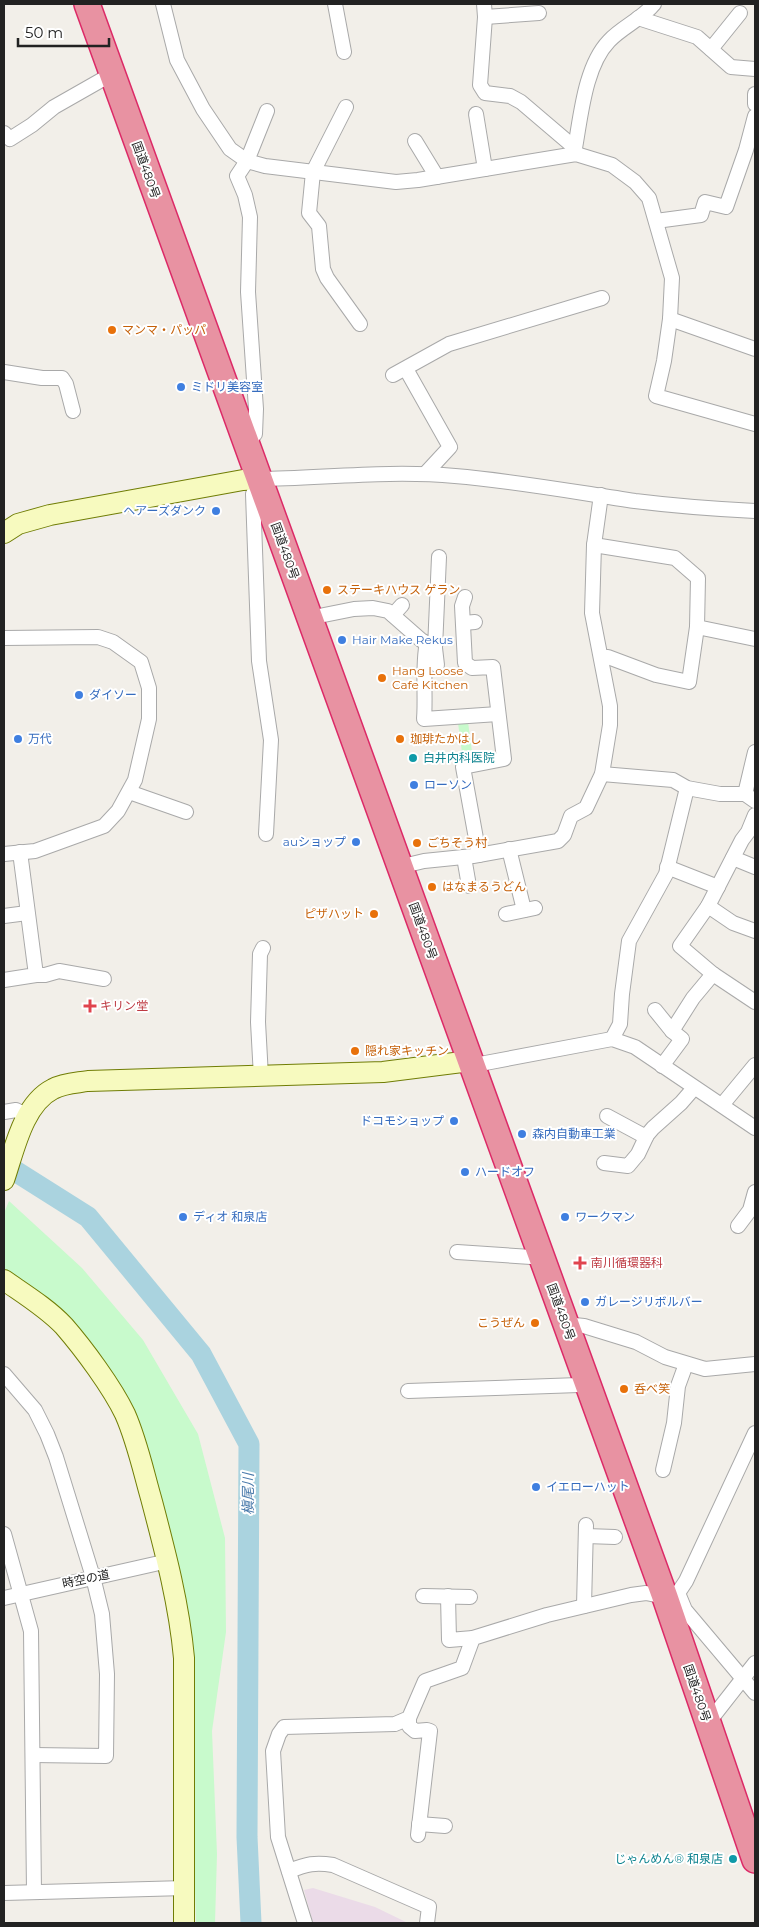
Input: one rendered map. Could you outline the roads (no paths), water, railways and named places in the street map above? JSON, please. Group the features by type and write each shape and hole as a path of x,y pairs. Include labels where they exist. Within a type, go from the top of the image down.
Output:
{"highway":[{"name":"国道480号","path":"87,4 587,1383 671,1595 708,1723 755,1860"}],"street":[{"path":"164,4 177,60 203,109 230,149 247,161 265,166 396,182 485,169 575,151"},
{"path":"335,4 344,52"},
{"path":"575,151 586,86 599,54 608,42 654,4"},
{"path":"539,13 485,10 480,85 485,93 510,96 521,102 575,151 612,165 635,182 649,198 672,278 670,319 656,396 755,424"},
{"path":"711,49 740,13"},
{"path":"638,18 697,38 731,67 755,69"},
{"path":"6,140 32,125 54,107 112,74"},
{"path":"755,94 755,104"},
{"path":"346,107 313,172 309,213 319,226 323,269 327,278 360,324"},
{"path":"246,444 255,434 256,409 248,292 250,217 245,195 236,176 247,161 267,111"},
{"path":"476,114 485,169"},
{"path":"656,221 701,215 705,202 726,207 746,150 755,116"},
{"path":"414,140 437,177"},
{"path":"393,375 449,344 602,298"},
{"path":"670,319 755,348"},
{"path":"406,369 450,447 425,474"},
{"path":"4,372 42,378 62,378 66,384 73,411"},
{"path":"8,527 59,513 243,480 330,475 425,474 456,476 602,494 634,501 755,512"},
{"path":"259,479 253,494 260,661 271,740 266,834"},
{"path":"399,867 424,861 479,855 509,848 558,841 564,835 571,816 586,808 602,774 610,725 610,706 592,613 594,545 602,494"},
{"path":"594,545 675,558 698,578 697,627 689,682 656,675 608,657 601,657"},
{"path":"436,665 431,646 445,585 439,557"},
{"path":"465,598 462,606 469,623 465,663 472,668 498,668 498,714 504,759 463,767 479,855"},
{"path":"309,618 354,609 398,610 431,646"},
{"path":"697,627 755,639"},
{"path":"4,638 98,637 113,642 141,662 149,688 149,719 135,780 118,810 104,826 51,847 35,851 4,854"},
{"path":"431,646 425,652 426,696 424,719 498,714"},
{"path":"602,774 673,780 687,788 750,798 755,757"},
{"path":"612,1039 620,1024 629,941 667,868 687,788"},
{"path":"129,792 186,812"},
{"path":"755,815 708,906 680,946 713,974 755,1002"},
{"path":"506,914 529,909 509,848"},
{"path":"20,852 36,975"},
{"path":"464,857 469,886"},
{"path":"733,858 755,867"},
{"path":"667,868 718,887"},
{"path":"708,906 732,923 755,931"},
{"path":"4,916 27,913"},
{"path":"261,1077 258,1022 260,954 263,948"},
{"path":"4,980 45,975 60,970 92,971 104,979"},
{"path":"672,1031 693,998 713,974"},
{"path":"655,1010 672,1031 682,1039 662,1066"},
{"path":"4,1180 25,1121 37,1101 52,1089 68,1084 97,1081 383,1072 470,1061 480,1064 612,1039 635,1047 755,1128"},
{"path":"722,1105 755,1065"},
{"path":"604,1163 628,1166 638,1154 646,1137 653,1128 681,1103 694,1088"},
{"path":"4,1112 16,1110 25,1121"},
{"path":"607,1116 646,1137"},
{"path":"738,1226 747,1217 755,1192"},
{"path":"457,1252 479,1260 531,1257 540,1254"},
{"path":"4,1280 62,1325 94,1366 124,1413 137,1447 168,1560 181,1622 184,1658 184,1923"},
{"path":"566,1324 584,1326 636,1342 665,1356 705,1369 755,1364"},
{"path":"663,1470 674,1422 678,1386 686,1364"},
{"path":"4,1374 34,1410 47,1434 56,1457 93,1577 102,1614 107,1674 106,1756 33,1755"},
{"path":"408,1391 451,1384 521,1382 579,1385 587,1383"},
{"path":"671,1595 755,1433"},
{"path":"584,1606 586,1530 615,1537"},
{"path":"4,1534 19,1594 31,1631 34,1892"},
{"name":"時空の道","path":"4,1598 168,1560"},
{"path":"448,1596 449,1640 473,1638 547,1615 646,1593 671,1595 755,1693"},
{"path":"423,1596 470,1597"},
{"path":"445,1826 419,1830 432,1767 430,1731 415,1731 409,1726 409,1718 425,1681 462,1668 473,1638"},
{"path":"708,1723 755,1663"},
{"path":"305,1923 278,1837 274,1751 279,1734 284,1727 395,1724 409,1718"},
{"path":"289,1871 318,1862 333,1865 429,1907 427,1923"},
{"path":"4,1892 185,1888"}],"waterway":[{"name":"槇尾川","path":"4,1164 88,1217 201,1354 249,1444 247,1837 251,1923"}],"place":[{"name":"マンマ・パッパ","path":"112,330"},
{"name":"ミドリ美容室","path":"181,387"},
{"name":"ヘアーズダンク","path":"216,511"},
{"name":"ステーキハウス ゲラン","path":"327,590"},
{"name":"Hair Make Rekus","path":"342,640"},
{"name":"Hang Loose Cafe Kitchen","path":"382,678"},
{"name":"ダイソー","path":"79,695"},
{"name":"万代","path":"18,739"},
{"name":"珈琲たかはし","path":"400,739"},
{"name":"白井内科医院","path":"413,758"},
{"name":"ローソン","path":"414,785"},
{"name":"auショップ","path":"356,842"},
{"name":"ごちそう村","path":"417,843"},
{"name":"はなまるうどん","path":"432,887"},
{"name":"ピザハット","path":"374,914"},
{"name":"キリン堂","path":"90,1006"},
{"name":"隠れ家キッチン","path":"355,1051"},
{"name":"ドコモショップ","path":"454,1121"},
{"name":"森内自動車工業","path":"522,1134"},
{"name":"ハードオフ","path":"465,1172"},
{"name":"ディオ 和泉店","path":"183,1217"},
{"name":"ワークマン","path":"565,1217"},
{"name":"南川循環器科","path":"580,1263"},
{"name":"ガレージリボルバー","path":"585,1302"},
{"name":"こうぜん","path":"535,1323"},
{"name":"呑べ笑","path":"624,1389"},
{"name":"イエローハット","path":"536,1487"},
{"name":"じゃんめん® 和泉店","path":"733,1859"}]}
